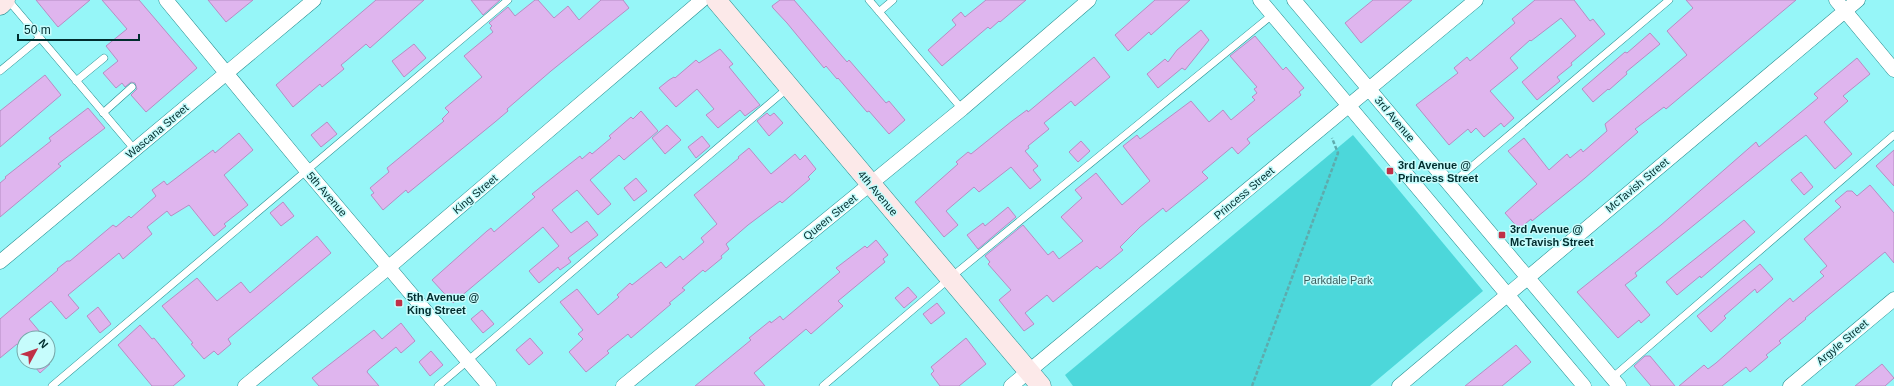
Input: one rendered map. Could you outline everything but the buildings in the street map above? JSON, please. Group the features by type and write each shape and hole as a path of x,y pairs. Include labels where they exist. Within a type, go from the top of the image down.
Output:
{"street":[{"path":"0,5 7,0"},
{"name":"5th Avenue","path":"166,0 306,171 489,386"},
{"name":"Wascana Street","path":"0,262 314,0"},
{"name":"King Street","path":"245,386 389,267 702,0"},
{"name":"4th Avenue","path":"716,0 1035,379"},
{"name":"Queen Street","path":"623,386 962,109 1089,0"},
{"path":"1260,0 1584,386"},
{"name":"3rd Avenue","path":"1294,0 1615,382"},
{"name":"Princess Street","path":"1011,386 1035,379 1349,106 1476,0"},
{"path":"1836,0 1894,70"},
{"name":"McTavish Street","path":"1399,386 1858,0"},
{"name":"Argyle Street","path":"1790,386 1894,299"}],"lane":[{"path":"7,0 135,150"},
{"path":"52,386 508,0"},
{"path":"868,0 962,109"},
{"path":"879,12 893,0"},
{"path":"1450,185 1669,0"},
{"path":"823,386 950,278 1272,15"},
{"path":"0,72 40,38"},
{"path":"76,81 104,58"},
{"path":"103,113 132,87"},
{"path":"438,386 789,87"},
{"path":"1615,382 1894,135"}],"path":[{"path":"1252,386 1338,153 1327,125"}],"green space":[{"name":"Parkdale Park","path":"1353,135 1483,291 1370,386 1073,386 1065,375"}],"place":[{"name":"3rd Avenue @ Princess Street","path":"1390,171"},
{"name":"3rd Avenue @ McTavish Street","path":"1502,235"},
{"name":"5th Avenue @ King Street","path":"399,303"}]}
